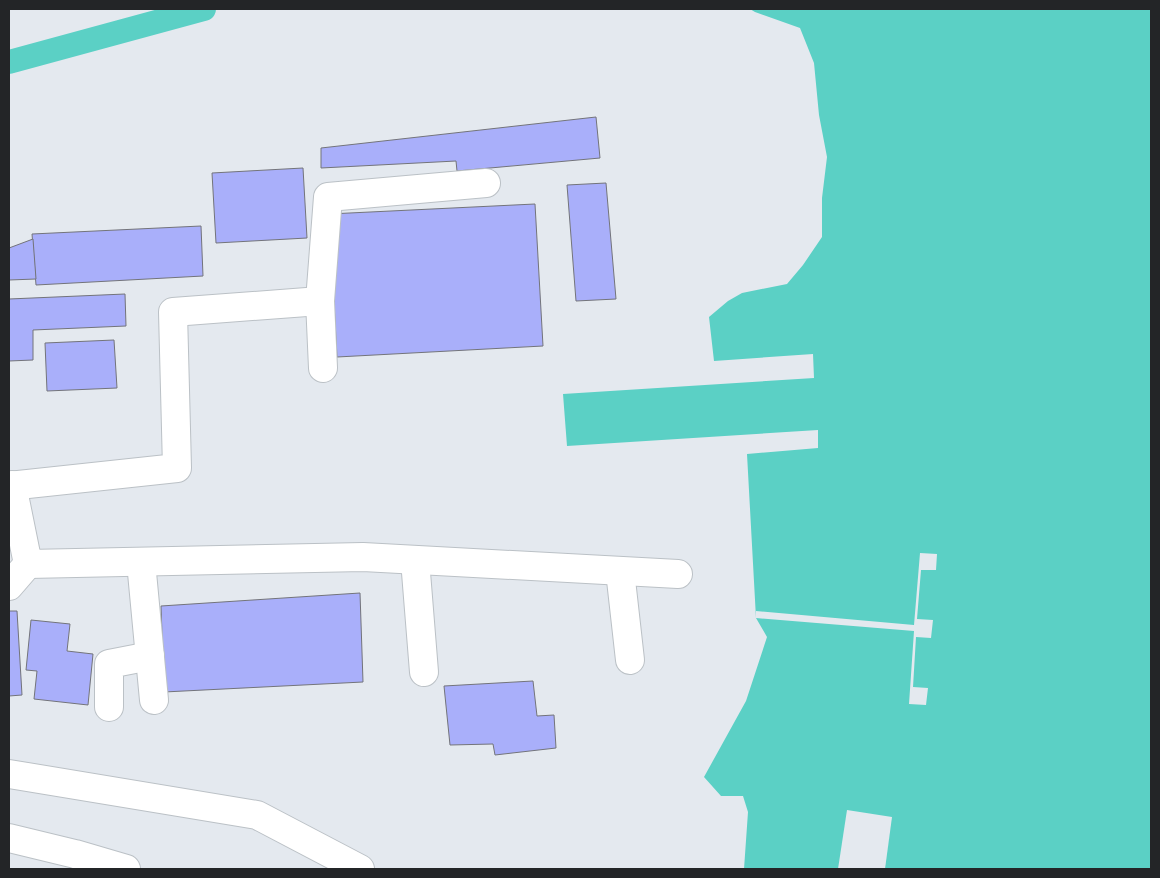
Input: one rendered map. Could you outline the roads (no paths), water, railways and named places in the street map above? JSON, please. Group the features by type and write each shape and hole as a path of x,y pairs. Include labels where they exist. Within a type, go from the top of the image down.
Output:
{"lane":[{"path":"323,368 320,301 328,197 486,183"},
{"path":"28,564 10,485 177,468 173,312 320,301"},
{"path":"9,586 28,564 363,557 678,574"},
{"path":"415,560 424,672"},
{"path":"141,562 154,700"},
{"path":"620,571 630,660"},
{"path":"108,707 109,664 150,656"},
{"path":"9,774 257,815 360,869"},
{"path":"9,838 126,869"}],"waterway":[{"path":"9,62 204,9"}]}
